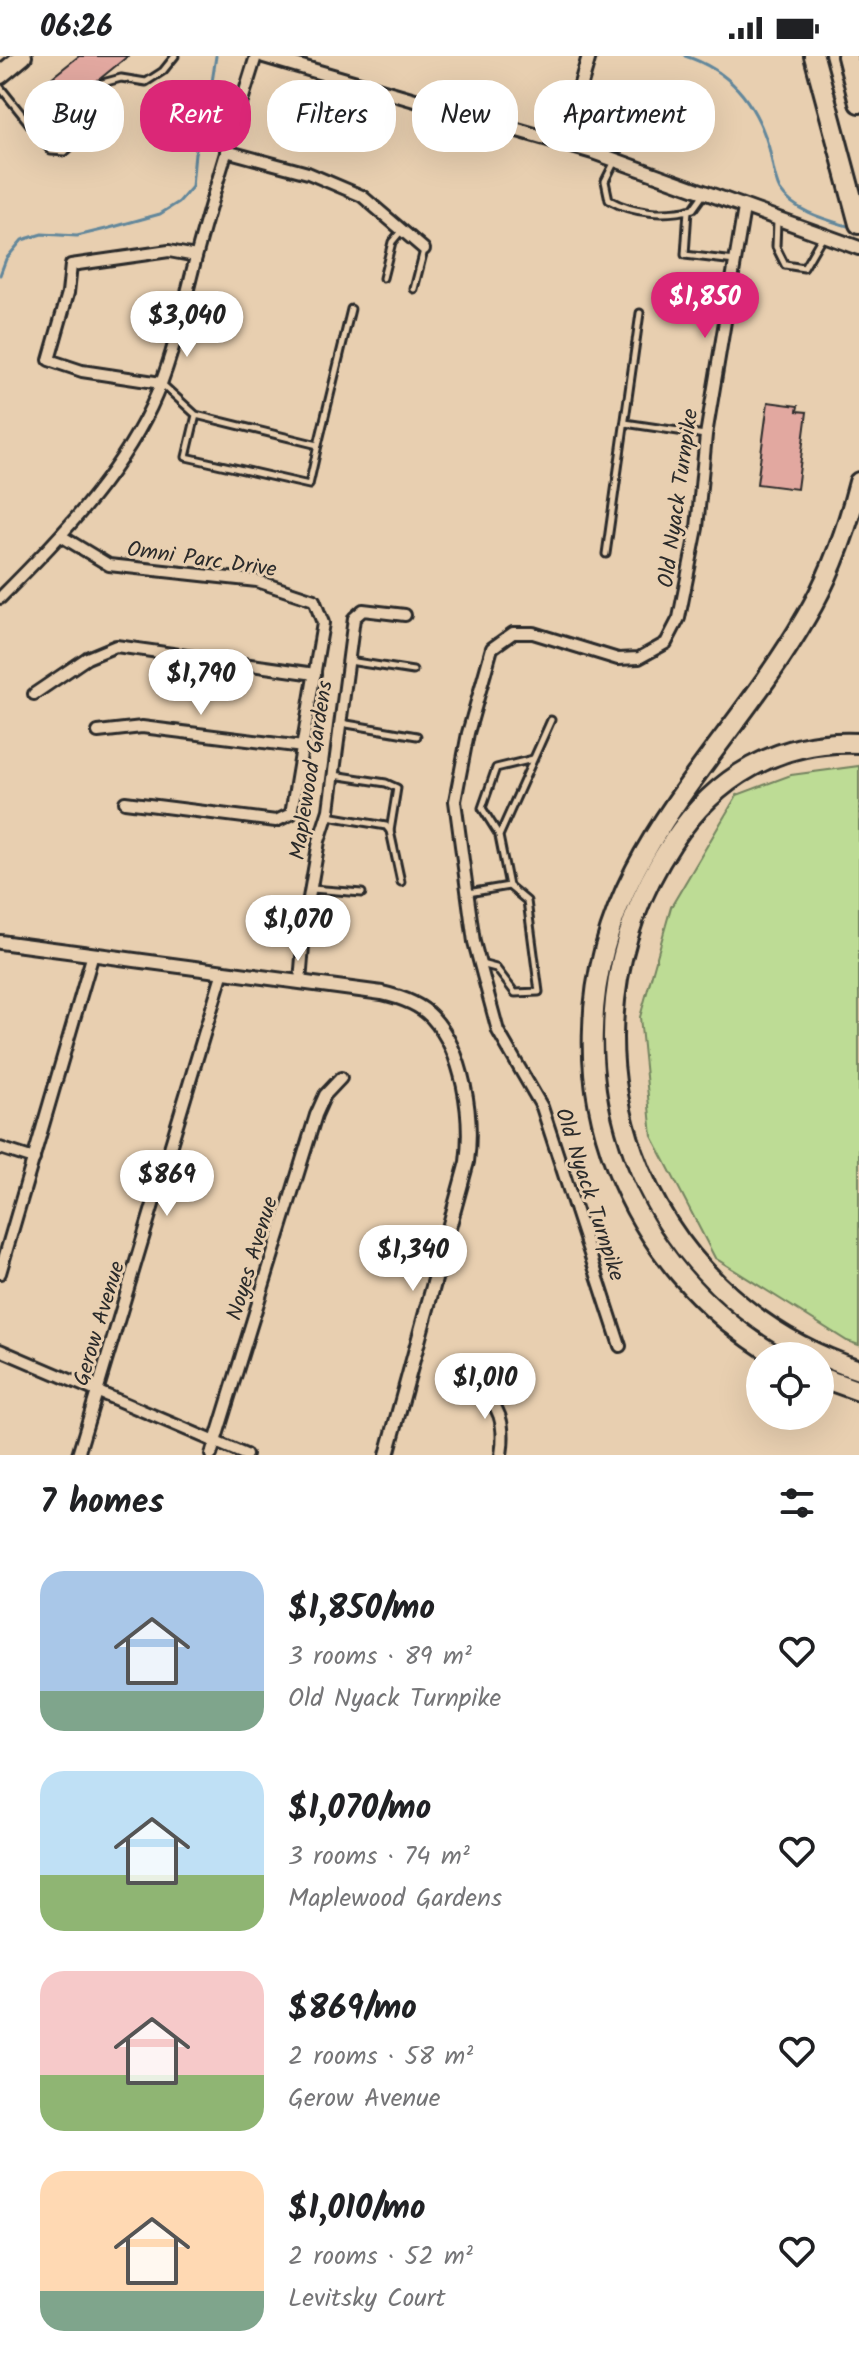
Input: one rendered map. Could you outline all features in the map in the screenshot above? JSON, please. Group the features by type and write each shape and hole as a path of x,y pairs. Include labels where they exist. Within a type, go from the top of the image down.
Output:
{"highway":[{"path":"814,56 856,216"},
{"path":"847,56 859,103"},
{"path":"756,1342 730,1324 699,1296 666,1258 638,1214 617,1168 601,1119 593,1058 594,1007 606,936 628,879 661,822 808,614 842,539 859,482"},
{"path":"859,743 811,744 776,753 733,776 694,813 656,869 632,923 617,980 613,1038 617,1095 629,1142 647,1188 677,1238 714,1282 758,1321 808,1350 859,1370"},
{"path":"834,1382 859,1391"}],"main road":[{"path":"0,75 23,56"}],"street":[{"path":"248,80 256,56"},
{"path":"264,56 534,135"},
{"path":"582,80 589,56"},
{"path":"0,598 61,536 126,450 161,383 226,152"},
{"path":"230,152 308,173 362,196 424,249"},
{"path":"590,152 859,248"},
{"name":"Old Nyack Turnpike","path":"620,1346 542,1107 498,1031 474,942 455,801 468,733 492,648 513,633 533,633 618,659 639,658 666,643 679,618 744,208"},
{"path":"161,383 82,371 49,360 68,293 71,265 169,251 196,256"},
{"name":"Omni Parc Drive","path":"61,536 109,565 257,581 314,600 323,623 294,808 276,821 125,802"},
{"name":"Maplewood Gardens","path":"300,982 311,889 327,816 354,618 363,610 405,615"},
{"path":"34,694 87,658 116,646 315,674"},
{"path":"98,732 142,727 303,747"},
{"path":"0,942 398,996 431,1015 443,1031 453,1055 469,1117 470,1138 467,1162 387,1455"},
{"path":"0,1273 93,954"},
{"name":"Gerow Avenue","path":"78,1455 223,971"},
{"name":"Noyes Avenue","path":"211,1455 316,1115 325,1095 341,1078"},
{"path":"0,1148 34,1159"},
{"path":"0,1350 246,1455"},
{"path":"476,1384 491,1397 502,1416 501,1455"}],"lane":[{"path":"0,87 51,151 65,152 79,136 86,107 99,84 121,78 146,82 163,71 175,56"},
{"path":"616,160 605,181 609,200 628,211 693,209 704,193"},
{"path":"688,210 685,255 736,262"},
{"path":"777,221 776,247 785,265 804,268 822,236"},
{"path":"383,278 392,242 403,229"},
{"path":"414,289 424,249"},
{"path":"196,415 186,457 309,485 351,309"},
{"path":"606,554 640,313"},
{"path":"161,383 196,415 318,445"},
{"path":"625,423 706,435"},
{"path":"348,661 413,671"},
{"path":"499,836 551,720"},
{"path":"340,723 417,736"},
{"path":"481,964 496,968 515,993 539,992 527,901 509,886 499,836 482,808 496,768 533,759"},
{"path":"333,775 394,785 397,800 390,831 401,882"},
{"path":"327,816 386,826 390,831"},
{"path":"467,893 509,886"},
{"path":"311,889 362,893"}],"green space":[{"path":"859,766 859,1345 847,1341 715,1258 652,1136 640,1017 671,907 737,795 791,775"}],"building":[{"path":"79,56 128,56 98,80 49,80"},
{"path":"768,402 798,406 797,411 807,412 797,489 757,484"}],"waterway":[{"path":"0,275 6,259 22,240 42,234 77,236 106,229 160,214 179,202 192,187 195,153 206,121 216,56"},
{"path":"685,56 715,70 739,90 757,117 769,148 776,180 786,198 812,214 851,227"}]}
